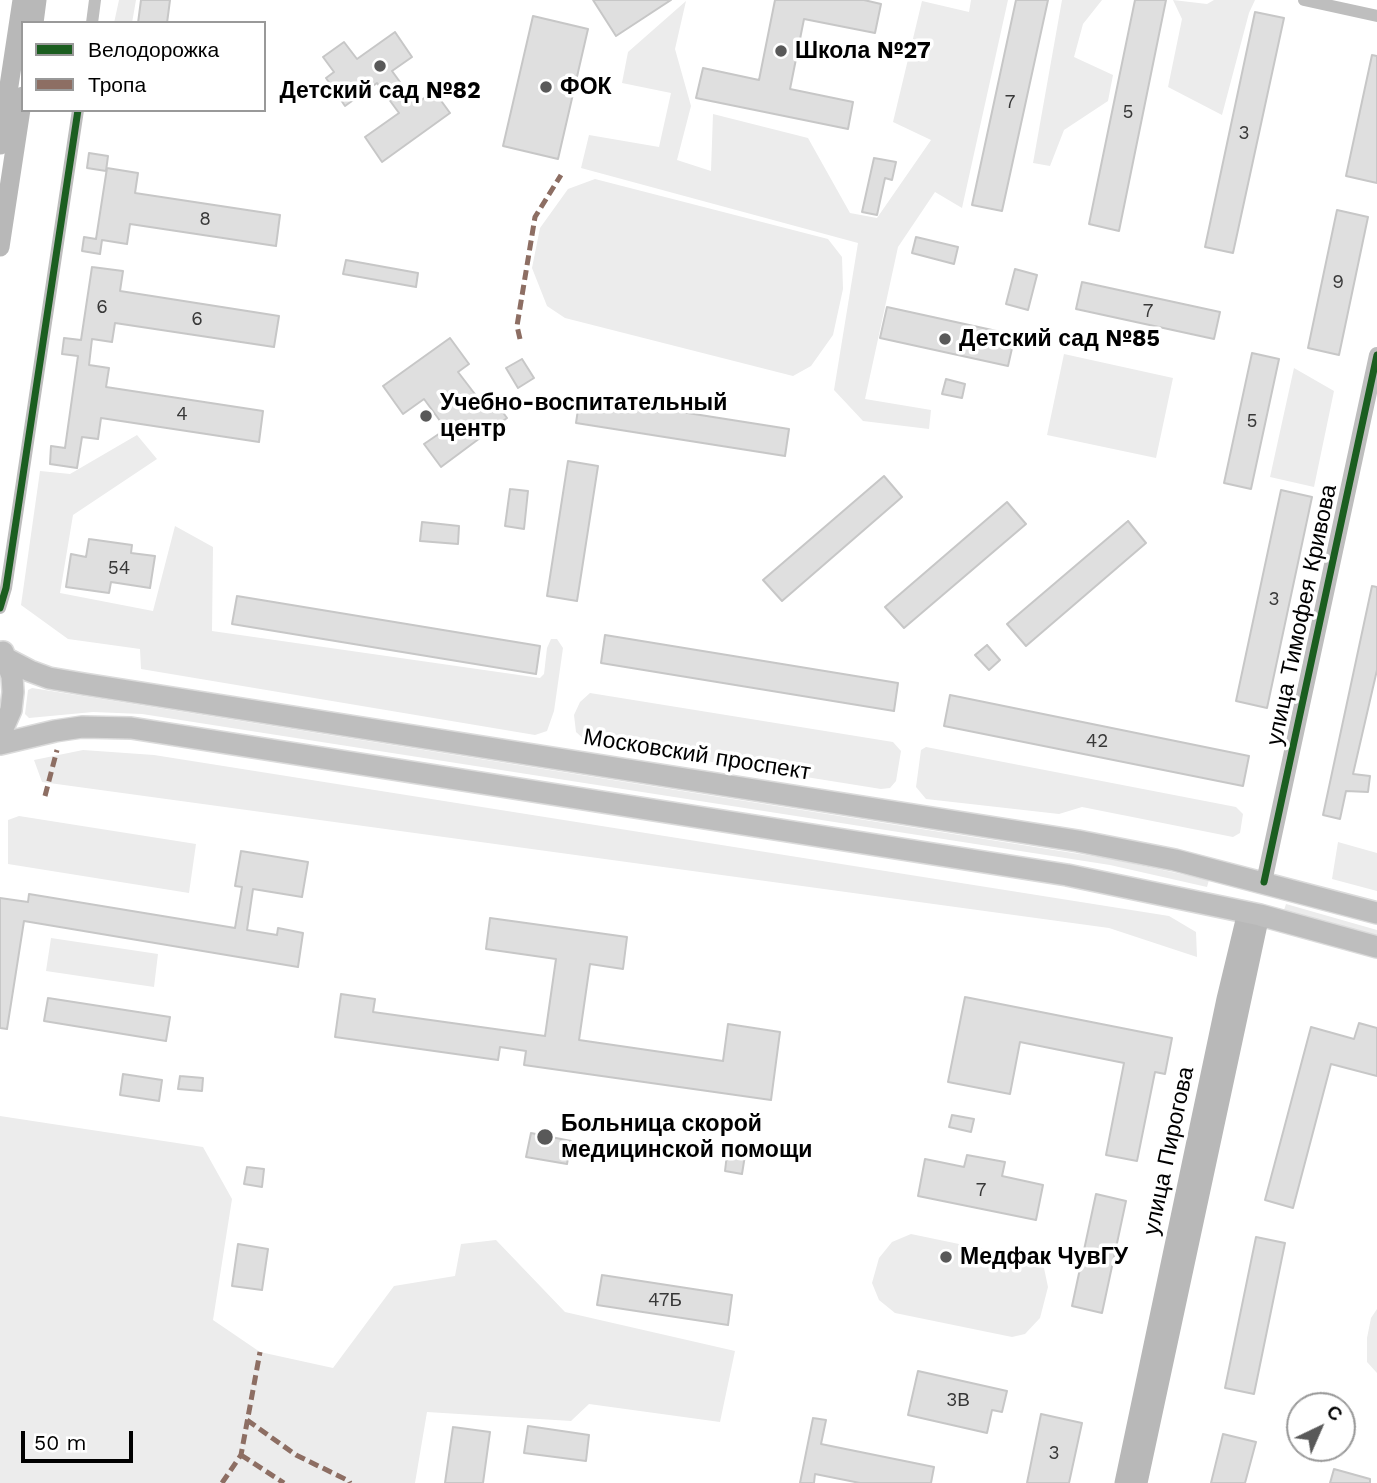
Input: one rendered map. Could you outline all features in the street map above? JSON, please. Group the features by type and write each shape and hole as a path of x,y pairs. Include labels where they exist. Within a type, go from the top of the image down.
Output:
{"main road":[{"path":"0,145 22,0"},
{"path":"34,21 37,0"},
{"path":"0,247 21,109"},
{"path":"0,735 11,710 12,676 4,653"},
{"name":"Московский проспект","path":"4,653 30,671 49,678 1078,841 1175,860 1377,913"},
{"path":"0,744 55,730 82,727 131,729 1067,875 1254,914 1377,947"},
{"path":"1254,914 1264,882"},
{"name":"улица Пирогова","path":"1138,1483 1148,1401 1254,914"},
{"name":"улица Пирогова","path":"1124,1483 1143,1427"}],"street":[{"path":"92,21 95,0"},
{"path":"1304,0 1377,16"},
{"path":"0,608 6,588 78,112"},
{"name":"улица Тимофея Кривова","path":"1264,882 1377,355"}],"shaded area":[{"path":"119,0 136,0 132,21 114,21"},
{"path":"971,0 1008,0 962,208 935,192 898,247 865,399 931,410 929,429 863,421 834,390 858,243 581,168 589,135 659,147 671,93 622,83 628,52 686,1 675,49 691,106 677,160 711,171 713,114 808,138 850,213 877,218 931,140 893,122 922,1 969,12"},
{"path":"1062,0 1102,0 1083,24 1074,57 1113,75 1108,101 1064,130 1050,166 1033,163"},
{"path":"1173,0 1207,4 1214,0 1255,0 1249,13 1222,115 1168,87 1182,19"},
{"path":"595,179 828,239 842,257 843,289 833,335 811,366 793,376 565,318 547,306 532,268 540,228 568,189"},
{"path":"1064,354 1173,378 1156,458 1047,435"},
{"path":"1294,368 1334,391 1314,487 1270,477"},
{"path":"137,435 157,459 73,515 60,593 153,611 175,526 213,547 212,631 540,678 544,674 547,648 551,639 557,639 563,648 554,711 547,731 535,735 141,669 140,649 68,639 21,605 40,471 70,474"},
{"path":"32,688 1111,859 1209,880 1207,887 1110,865 142,714 93,712 29,718 25,714 28,690"},
{"path":"590,693 893,742 901,751 896,781 890,788 881,789 587,742 576,732 574,715 580,702"},
{"path":"926,747 1236,807 1243,814 1240,833 1233,837 1082,807 1059,814 926,799 916,787 921,750"},
{"path":"83,750 154,755 1169,916 1196,932 1197,957 1109,928 42,782 34,760"},
{"path":"19,816 196,844 189,893 8,864 8,820"},
{"path":"1338,842 1377,853 1377,891 1332,879"},
{"path":"1286,904 1377,930 1377,936 1284,910"},
{"path":"51,938 158,954 154,987 46,971"},
{"path":"0,1116 203,1147 232,1199 213,1320 260,1352 333,1368 394,1286 455,1276 461,1244 496,1240 565,1312 735,1351 720,1422 589,1404 571,1421 427,1412 415,1483 0,1483"},
{"path":"911,1234 1031,1259 1044,1268 1048,1287 1040,1318 1025,1334 1012,1337 895,1313 879,1300 872,1283 879,1258 892,1242"},
{"path":"1377,1309 1377,1373 1367,1362 1367,1338 1371,1318"}],"building":[{"path":"141,0 170,0 167,21 138,21"},
{"path":"593,0 671,0 616,36"},
{"name":"Школа №27","path":"775,0 864,0 881,4 875,33 804,19 790,89 853,102 848,129 696,98 703,68 759,80"},
{"path":"1016,0 1048,0 1002,211 972,205"},
{"path":"1135,0 1166,0 1119,231 1089,224"},
{"path":"1255,12 1284,18 1233,253 1205,247"},
{"name":"ФОК","path":"533,16 588,29 558,159 503,146"},
{"path":"395,32 412,57 392,71 416,104 434,91 450,113 382,162 365,137 399,113 377,83 345,106 326,78 334,72 323,57 344,42 357,59"},
{"path":"1372,55 1377,56 1377,183 1346,176"},
{"path":"89,153 108,156 106,171 87,168"},
{"path":"874,158 896,162 892,180 885,178 877,215 862,212"},
{"path":"107,168 138,173 135,193 280,215 276,246 130,224 127,244 102,240 100,254 82,251 84,237 96,239"},
{"path":"1337,210 1368,217 1339,355 1308,348"},
{"path":"916,237 958,247 954,264 912,253"},
{"path":"346,260 418,273 416,287 343,274"},
{"path":"92,267 123,271 120,291 279,316 274,347 115,323 112,342 92,339 89,365 109,368 106,387 263,411 259,442 101,418 98,439 82,437 77,468 50,464 51,446 65,448 78,356 62,354 64,338 81,340"},
{"path":"1015,269 1037,275 1028,310 1006,304"},
{"path":"1082,282 1220,312 1214,339 1076,309"},
{"path":"887,307 1015,335 1008,366 880,338"},
{"path":"450,338 469,364 458,372 481,402 491,396 507,418 441,467 424,444 446,429 424,399 403,414 383,386"},
{"path":"1252,353 1279,359 1251,489 1224,483"},
{"path":"522,359 534,378 518,388 506,368"},
{"path":"946,379 965,384 962,398 942,394"},
{"path":"580,396 789,429 785,456 576,423"},
{"path":"568,461 598,466 577,601 547,596"},
{"path":"884,476 902,497 782,601 763,580"},
{"path":"510,489 528,491 524,529 505,526"},
{"path":"1281,490 1312,497 1267,708 1236,701"},
{"path":"1007,502 1026,524 904,628 885,607"},
{"path":"1128,521 1146,543 1026,646 1007,624"},
{"path":"422,522 459,526 458,544 420,541"},
{"path":"89,539 132,545 131,553 155,556 150,588 111,582 109,593 66,587 71,554 86,557"},
{"path":"1372,586 1377,587 1377,670 1353,774 1370,776 1368,792 1346,791 1340,819 1323,815"},
{"path":"237,596 540,646 536,674 232,624"},
{"path":"605,635 898,683 894,711 601,663"},
{"path":"987,645 1000,660 989,670 975,655"},
{"path":"950,695 1249,756 1243,786 944,726"},
{"path":"241,851 308,862 302,897 253,889 247,930 277,935 278,928 303,933 298,967 24,921 7,1029 0,1028 0,898 28,902 29,894 235,928 242,887 235,886"},
{"path":"490,918 627,937 623,969 590,964 579,1040 723,1061 728,1024 780,1032 771,1100 524,1065 526,1051 500,1047 498,1060 335,1037 341,994 375,999 373,1012 545,1036 556,959 486,949"},
{"path":"965,997 1172,1038 1165,1074 1155,1072 1137,1161 1106,1155 1124,1063 1020,1042 1010,1094 948,1082"},
{"path":"48,998 170,1017 166,1041 44,1021"},
{"path":"1359,1023 1377,1028 1377,1076 1331,1064 1293,1208 1265,1200 1311,1027 1354,1039"},
{"path":"123,1074 162,1080 159,1101 120,1095"},
{"path":"180,1076 203,1078 202,1091 178,1089"},
{"path":"952,1115 974,1119 971,1132 949,1127"},
{"path":"531,1133 571,1141 567,1164 526,1157"},
{"path":"728,1146 746,1149 742,1174 725,1171"},
{"path":"967,1155 1005,1162 1002,1176 1043,1185 1036,1220 918,1196 925,1159 964,1167"},
{"path":"247,1167 264,1169 262,1187 244,1184"},
{"path":"1096,1194 1126,1201 1102,1313 1072,1306"},
{"path":"1256,1237 1285,1243 1254,1394 1225,1388"},
{"path":"238,1244 268,1249 262,1290 232,1286"},
{"path":"602,1275 732,1295 728,1325 597,1305"},
{"path":"918,1371 1007,1391 1002,1412 992,1410 987,1433 908,1415"},
{"path":"1041,1414 1082,1423 1069,1483 1027,1483"},
{"path":"813,1418 826,1420 821,1444 934,1467 931,1483 860,1483 815,1474 814,1483 800,1483"},
{"path":"528,1426 589,1435 586,1461 524,1453"},
{"path":"453,1427 490,1432 483,1483 445,1483"},
{"path":"1223,1434 1256,1442 1245,1483 1211,1483"},
{"path":"1334,1469 1370,1479 1370,1483 1330,1483"}],"marked path":[{"path":"520,339 517,326 535,217 561,175"},
{"path":"45,796 57,750"},
{"path":"222,1483 241,1455 260,1352"},
{"path":"247,1420 296,1455 350,1483"},
{"path":"241,1455 284,1483"}],"cycle path":[{"path":"0,608 6,588 78,112"},
{"path":"1264,882 1377,355"}],"place":[{"name":"Школа №27","path":"781,51"},
{"name":"Детский сад №82","path":"380,66"},
{"name":"ФОК","path":"546,87"},
{"name":"Детский сад №85","path":"945,339"},
{"name":"Учебно-воспитательный центр","path":"426,416"},
{"name":"Больница скорой медицинской помощи","path":"545,1137"},
{"name":"Медфак ЧувГУ","path":"946,1257"}]}
